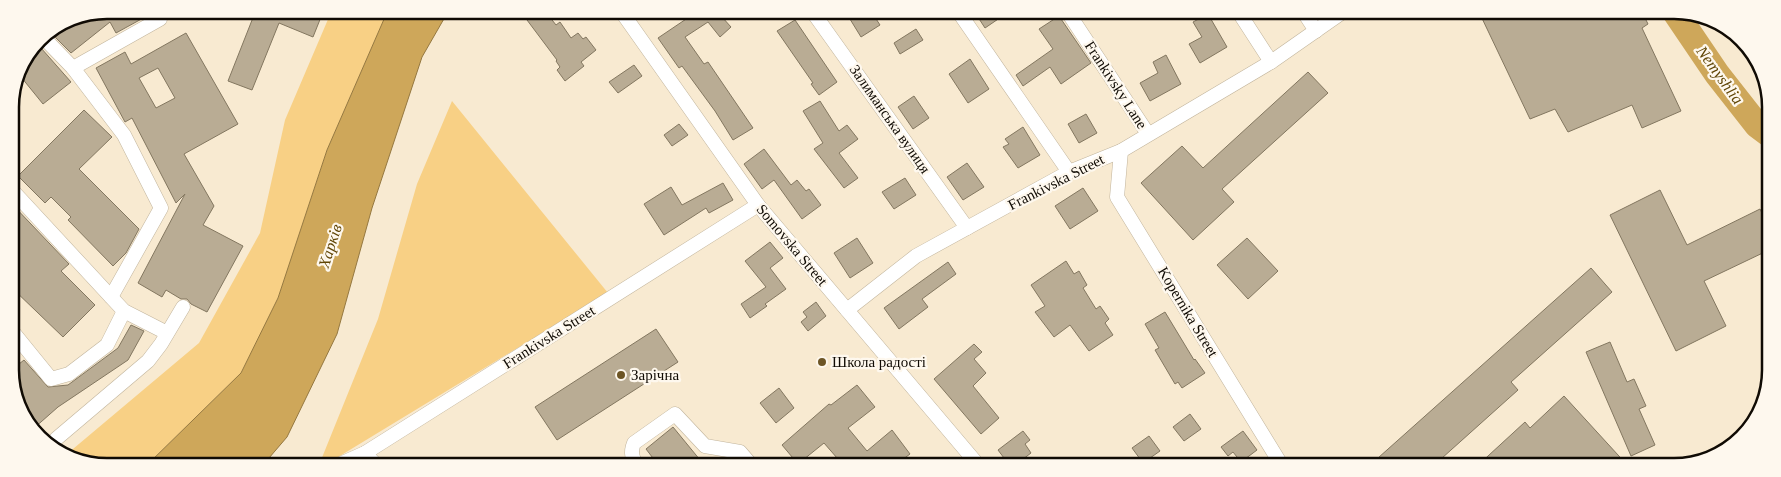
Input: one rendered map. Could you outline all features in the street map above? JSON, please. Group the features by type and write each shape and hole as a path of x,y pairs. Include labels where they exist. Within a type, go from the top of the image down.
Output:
{"street":[{"path":"73,68 158,19"},
{"name":"Somovska Street","path":"627,19 758,205 972,458"},
{"name":"Залиманська вулиця","path":"818,19 967,228"},
{"path":"964,19 1069,172"},
{"name":"Frankivsky Lane","path":"1072,19 1148,134"},
{"path":"1243,19 1271,62"},
{"path":"1308,19 1316,31"},
{"name":"Frankivska Street","path":"847,310 916,256 1069,172 1121,151 1271,62 1334,19"},
{"path":"48,42 73,68 124,135 161,208 111,297"},
{"name":"Kopernika Street","path":"1121,151 1117,197 1277,458"},
{"path":"19,199 124,310 167,333"},
{"name":"Frankivska Street","path":"354,458 365,453 758,205"},
{"path":"56,439 148,361 161,344 183,307"},
{"path":"19,340 51,379 68,374 107,345 124,310"},
{"path":"632,458 634,443 675,414 705,446 740,452 745,458"},
{"path":"365,453 370,458"}],"shaded area":[{"path":"328,19 384,19 327,150 278,298 241,373 154,458 101,458 90,457 71,451 199,343 260,233 285,120"},
{"path":"452,101 608,293 337,458 322,458 378,319 417,184"}],"water":[{"name":"Харків","path":"384,19 444,19 422,57 372,208 337,334 287,437 269,458 154,458 241,373 278,298 327,150"}],"building":[{"path":"141,19 116,33 110,22 71,53 55,37 73,25 90,20"},
{"path":"252,19 320,19 313,37 279,23 252,90 228,81"},
{"path":"551,19 556,25 560,22 571,38 578,33 583,39 586,37 596,50 581,62 584,66 565,81 557,70 560,67 557,60 527,20"},
{"path":"686,19 724,19 731,27 720,37 708,22 685,37 704,64 708,62 753,128 733,140 715,111 682,66 679,68 658,38"},
{"path":"850,19 876,19 880,25 861,37"},
{"path":"979,19 998,19 985,28"},
{"path":"1054,19 1061,19 1091,63 1061,84 1050,67 1023,86 1016,75 1053,49 1039,29"},
{"path":"1199,19 1211,19 1227,47 1200,63 1189,44 1202,37 1193,22"},
{"path":"1482,19 1646,19 1648,24 1642,28 1681,111 1642,128 1632,105 1568,132 1555,109 1530,119"},
{"path":"795,20 837,82 819,95 811,84 813,83 777,31"},
{"path":"916,29 923,40 900,54 894,43"},
{"path":"186,33 238,124 184,154 214,206 203,225 243,246 207,312 191,304 187,299 181,299 166,290 162,297 138,283 185,194 176,203 132,118 125,122 96,68 125,52 131,64","holes":["158,68 175,98 156,108 139,78"]},
{"path":"41,48 71,82 43,104 23,80 25,73"},
{"path":"1166,55 1181,84 1150,101 1140,83 1158,73 1153,62"},
{"path":"970,59 989,89 968,103 949,74"},
{"path":"634,65 642,76 618,93 609,82"},
{"path":"1308,72 1328,93 1222,189 1234,202 1193,240 1141,183 1182,146 1203,168"},
{"path":"914,96 929,118 913,129 898,107"},
{"path":"820,101 839,131 847,125 858,139 839,153 858,178 844,188 814,149 823,143 803,111"},
{"path":"84,110 112,137 79,169 139,229 126,253 113,266 68,220 71,217 51,197 45,203 19,175"},
{"path":"1086,114 1097,133 1079,143 1068,124"},
{"path":"679,124 688,135 672,146 664,135"},
{"path":"1023,127 1040,155 1018,168 1003,147 1009,144 1005,139"},
{"path":"764,149 791,185 797,180 806,191 809,189 821,205 802,219 774,180 762,189 744,164"},
{"path":"967,163 984,187 963,200 947,177"},
{"path":"905,178 916,195 894,209 882,192"},
{"path":"723,183 733,200 709,213 706,208 664,235 644,204 671,187 682,205"},
{"path":"1083,188 1098,211 1070,229 1055,206"},
{"path":"1660,190 1687,245 1760,209 1762,213 1762,253 1704,281 1726,326 1676,351 1610,215"},
{"path":"19,211 69,264 61,271 95,305 63,337 19,295"},
{"path":"857,238 873,263 850,278 834,253"},
{"path":"1247,238 1278,271 1248,299 1217,265"},
{"path":"770,242 783,258 770,268 786,289 750,318 741,304 766,287 745,261"},
{"path":"1066,261 1074,274 1079,271 1087,285 1083,288 1096,309 1100,306 1109,319 1105,323 1113,335 1089,351 1070,325 1054,337 1035,312 1045,306 1031,285"},
{"path":"948,262 956,274 922,299 928,307 899,329 884,308"},
{"path":"1591,268 1612,292 1511,382 1518,390 1442,458 1378,458"},
{"path":"816,302 826,316 808,331 801,322 807,317 803,312"},
{"path":"1165,312 1194,360 1205,373 1182,388 1178,382 1175,384 1155,350 1159,348 1145,324"},
{"path":"131,325 144,331 128,360 58,407 38,425 23,399 20,387 19,364 24,360 48,387 68,385 118,348"},
{"name":"Зарічна","path":"656,329 678,362 557,440 535,407"},
{"path":"1610,342 1627,382 1634,379 1646,406 1639,409 1655,445 1631,456 1586,352"},
{"path":"974,344 982,352 974,359 986,373 973,386 999,418 981,434 934,379"},
{"path":"857,385 875,407 848,428 867,451 892,430 910,454 905,458 837,458 824,443 805,458 793,458 782,445 829,404 831,405"},
{"path":"779,388 794,408 776,423 760,403"},
{"path":"1564,396 1621,458 1486,458 1525,422 1530,428"},
{"path":"1190,414 1201,429 1184,441 1173,427"},
{"path":"673,427 698,458 653,458 646,449"},
{"path":"1023,431 1030,440 1025,444 1031,453 1024,458 1004,458 998,450"},
{"path":"1243,431 1257,450 1246,458 1238,458 1233,452 1228,456 1221,447"},
{"path":"1149,436 1160,451 1150,458 1139,458 1132,448"}],"waterway":[{"name":"Nemyshlia","path":"1680,20 1717,74 1762,129"}],"place":[{"name":"Школа радості","path":"822,362"},
{"name":"Зарічна","path":"621,375"}]}
